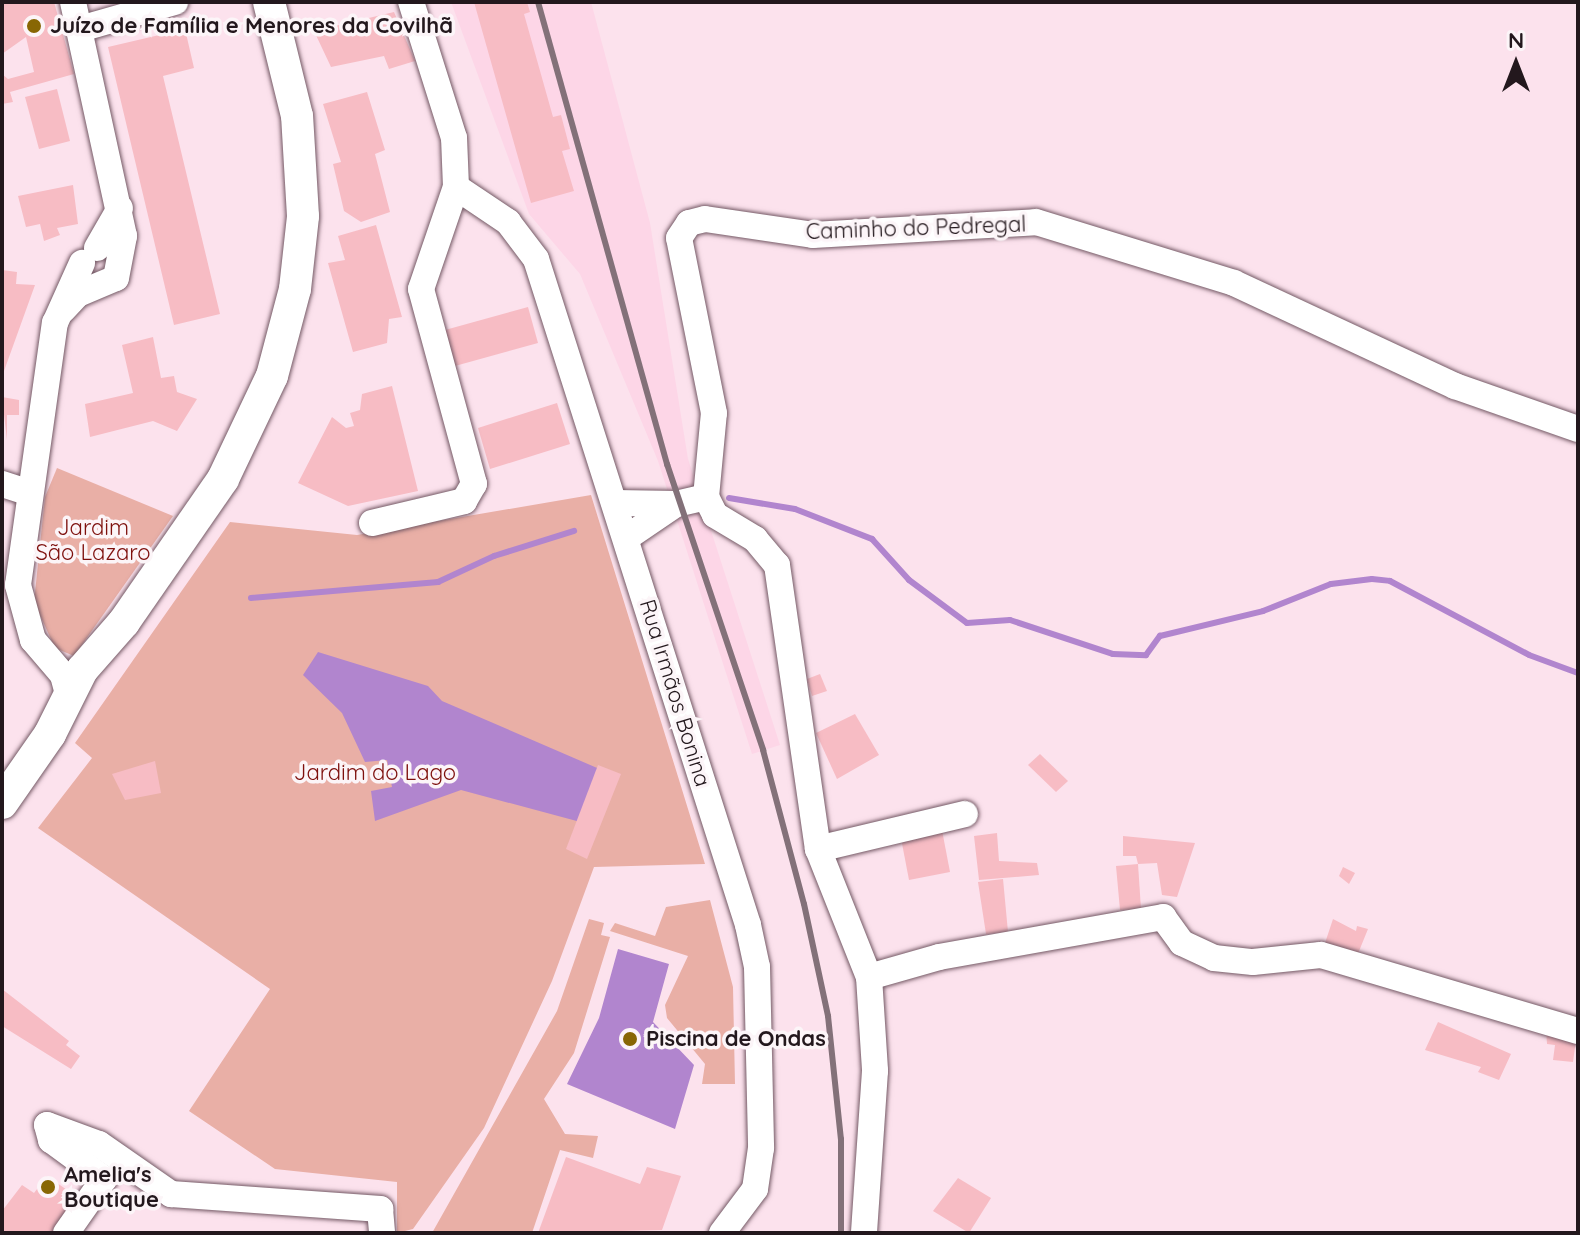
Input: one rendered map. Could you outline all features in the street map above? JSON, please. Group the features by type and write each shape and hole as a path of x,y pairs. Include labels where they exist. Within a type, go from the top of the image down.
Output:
{"main road":[{"path":"6,791 64,703 223,479 261,404 290,318 299,263 302,169 289,77 269,2"},
{"path":"64,703 64,730 77,711 117,631"}],"street":[{"path":"55,323 78,294 116,278 120,267 121,201 73,2"},
{"path":"80,29 175,2"},
{"path":"372,523 464,501 474,484 421,289 456,187 454,138 411,2"},
{"name":"Rua Irmãos Bonina","path":"456,187 508,222 536,259 626,538 757,967 761,1148 755,1189 722,1233"},
{"path":"64,703 20,598 29,493 55,323 90,255 112,231 121,201"},
{"name":"Caminho do Pedregal","path":"706,497 714,413 679,238 689,223 705,219 813,235 1036,222 1234,283 1455,386 1578,429"},
{"path":"90,255 113,251 120,267"},
{"path":"90,255 88,280 99,285"},
{"path":"2,484 29,493"},
{"path":"615,503 676,504 706,497 715,515 755,539 777,565 818,849 869,977 875,1071 864,1233"},
{"path":"626,538 676,504"},
{"path":"47,663 64,703"},
{"path":"818,849 965,814"},
{"path":"869,977 939,957 1163,917 1182,943 1214,958 1253,962 1321,955 1578,1031"},
{"path":"66,1233 104,1179 51,1140 47,1125 99,1144 171,1194 380,1209 382,1233"}],"shaded area":[{"path":"451,2 591,2 650,223 688,459 780,745 752,754 658,461 580,274 529,214"},
{"path":"318,652 428,686 442,701 618,777 599,827 461,790 375,821 371,791 392,787 387,760 365,762 342,713 303,675"},
{"name":"Piscina de Ondas","path":"618,949 669,964 653,1022 694,1065 675,1129 567,1084 599,1018"}],"green space":[{"name":"Jardim São Lazaro","path":"57,468 173,516 74,656 55,648 34,602 45,497"},
{"name":"Jardim do Lago","path":"591,495 705,864 594,867 552,981 484,1128 413,1229 397,1233 397,1182 275,1169 189,1111 270,989 38,828 92,758 75,743 230,522 357,535"},
{"path":"710,900 733,987 735,1084 702,1084 705,1064 667,1018 665,1005 688,956 610,931 615,923 655,936 666,907"},
{"path":"589,919 604,923 601,935 610,937 574,1053 544,1099 565,1134 598,1136 593,1158 560,1150 532,1233 432,1233 557,1011"}],"building":[{"path":"2,2 54,2 74,74 10,92 13,102 2,104 2,74 8,79 34,72 26,37 2,54"},
{"path":"474,2 527,2 530,12 524,14 553,117 561,115 570,149 562,151 574,191 531,203"},
{"path":"394,12 415,61 389,69 384,56 331,67 314,31"},
{"path":"185,29 194,68 163,76 220,314 174,325 108,47"},
{"path":"57,89 70,141 39,149 25,97"},
{"path":"367,92 385,150 375,154 390,212 361,222 344,211 333,164 341,162 323,104"},
{"path":"73,185 78,224 57,228 60,235 44,241 40,224 26,227 18,196"},
{"path":"376,225 402,317 389,319 387,343 353,352 328,263 345,260 338,236"},
{"path":"2,270 17,272 16,284 35,285 4,371"},
{"path":"528,307 538,343 455,366 445,330"},
{"path":"153,337 161,378 174,376 177,392 197,399 177,431 153,421 90,437 85,404 133,393 122,345"},
{"path":"392,386 418,491 348,506 298,483 332,417 346,428 354,426 350,413 360,410 362,394"},
{"path":"2,397 19,400 19,415 7,415 7,440"},
{"path":"557,403 570,444 490,469 478,428"},
{"path":"820,674 827,691 812,696 807,679"},
{"path":"855,714 879,755 837,779 816,733"},
{"path":"1040,754 1068,781 1056,792 1028,765"},
{"path":"155,761 161,793 125,800 112,774"},
{"path":"598,765 621,774 587,859 566,849"},
{"path":"941,825 950,872 909,880 900,833"},
{"path":"997,833 999,861 1037,863 1039,875 979,880 974,836"},
{"path":"1123,836 1195,843 1177,897 1162,895 1157,863 1138,864 1136,856 1123,856"},
{"path":"1138,864 1141,909 1120,910 1116,866"},
{"path":"1343,867 1355,873 1349,884 1339,876"},
{"path":"1003,879 1008,932 986,934 978,882"},
{"path":"1333,919 1356,931 1357,926 1368,929 1357,956 1324,946"},
{"path":"2,989 69,1041 66,1045 80,1056 71,1069 2,1026"},
{"path":"1438,1022 1511,1054 1499,1080 1478,1072 1481,1067 1425,1050"},
{"path":"1546,1029 1577,1033 1573,1062 1553,1060 1555,1045 1547,1044"},
{"path":"566,1157 640,1184 647,1167 681,1176 662,1230 538,1233"},
{"path":"47,1176 80,1199 55,1233 2,1233 2,1211 22,1185 34,1193"},
{"path":"958,1178 991,1198 969,1233 933,1211"}],"waterway":[{"path":"729,498 795,509 872,539 909,580 967,623 1010,620 1113,654 1146,655 1160,636 1263,611 1331,584 1372,579 1390,581 1529,655 1578,673"},
{"path":"251,598 438,582 494,556 574,531"}],"railway":[{"path":"538,2 667,464 763,750 804,904 828,1016 841,1139 841,1233"}],"place":[{"name":"Juízo de Família e Menores da Covilhã","path":"34,26"},
{"name":"Piscina de Ondas","path":"630,1039"},
{"name":"Amelia's Boutique","path":"48,1187"}]}
